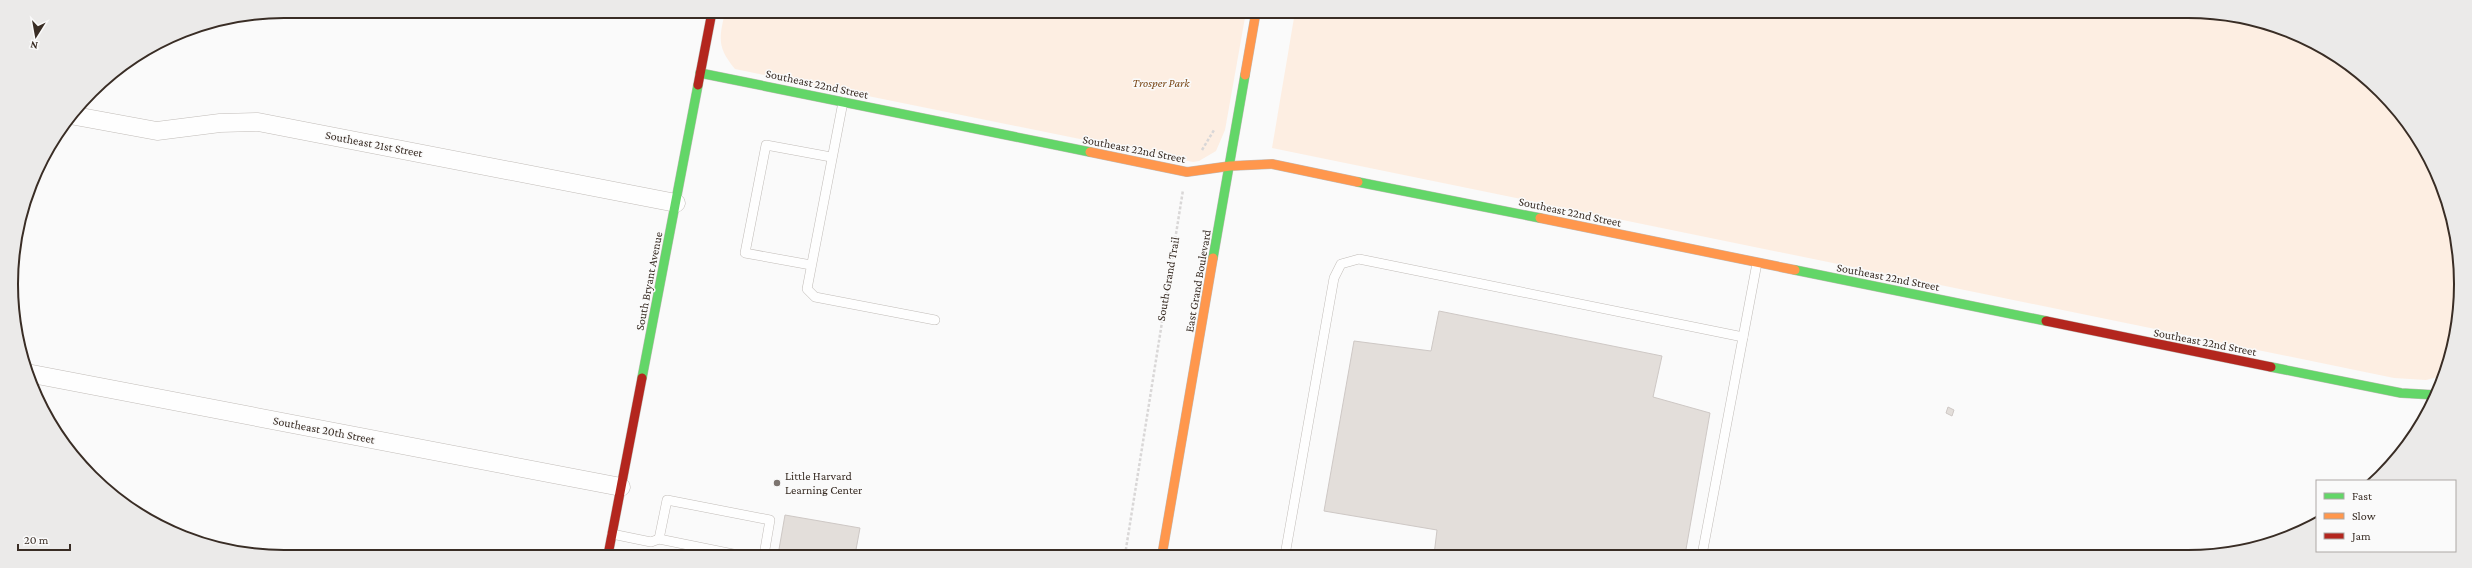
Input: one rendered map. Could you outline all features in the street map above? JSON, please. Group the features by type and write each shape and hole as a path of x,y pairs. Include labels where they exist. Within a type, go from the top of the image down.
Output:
{"street":[{"name":"South Bryant Avenue","path":"609,550 711,18"},
{"name":"East Grand Boulevard","path":"1163,550 1255,18"},
{"name":"Southeast 22nd Street","path":"700,73 1187,172 1230,166 1272,164 2401,394 2430,395"},
{"name":"Southeast 21st Street","path":"78,116 156,131 233,122 270,124 676,203"},
{"name":"Southeast 20th Street","path":"34,374 621,487"}],"lane":[{"path":"843,102 831,157 807,289 815,297 935,320"},
{"path":"811,265 745,252 766,144 831,157"},
{"path":"1286,550 1334,278 1341,264 1359,259 1743,337"},
{"path":"1703,550 1757,263"},
{"path":"658,540 667,500 770,520 765,550"},
{"path":"612,534 651,542 658,540 711,550"}],"path":[{"name":"South Grand Trail","path":"1126,550 1168,274 1187,172 1216,126"}],"green space":[{"name":"Trosper Park","path":"724,18 1245,18 1225,130 1216,151 1199,161 1193,162 735,69 722,48 722,29"},
{"path":"1294,18 2188,18 2223,20 2274,32 2306,45 2350,73 2376,96 2399,122 2427,166 2445,215 2452,249 2454,284 2452,319 2445,353 2437,377 2426,380 2394,378 1272,148"}],"building":[{"path":"1439,311 1662,356 1653,397 1710,413 1686,550 1435,550 1437,530 1324,511 1354,341 1431,351"},
{"path":"1948,407 1954,410 1952,416 1946,413"},
{"path":"785,515 860,528 856,550 779,550"}],"traffic: fast":[{"path":"700,73 1090,152"},
{"path":"1213,258 1245,75"},
{"path":"642,378 698,85"},
{"path":"1358,182 1540,218"},
{"path":"1795,270 2046,321"},
{"path":"2271,367 2401,393 2430,395"}],"traffic: slow":[{"path":"1245,75 1255,18"},
{"path":"1090,152 1187,172 1230,166 1272,164 1358,182"},
{"path":"1540,218 1795,270"},
{"path":"1163,550 1213,258"}],"traffic: jam":[{"path":"698,85 711,18"},
{"path":"2046,321 2271,367"},
{"path":"609,550 642,378"}],"place":[{"name":"Little Harvard Learning Center","path":"777,483"}]}
